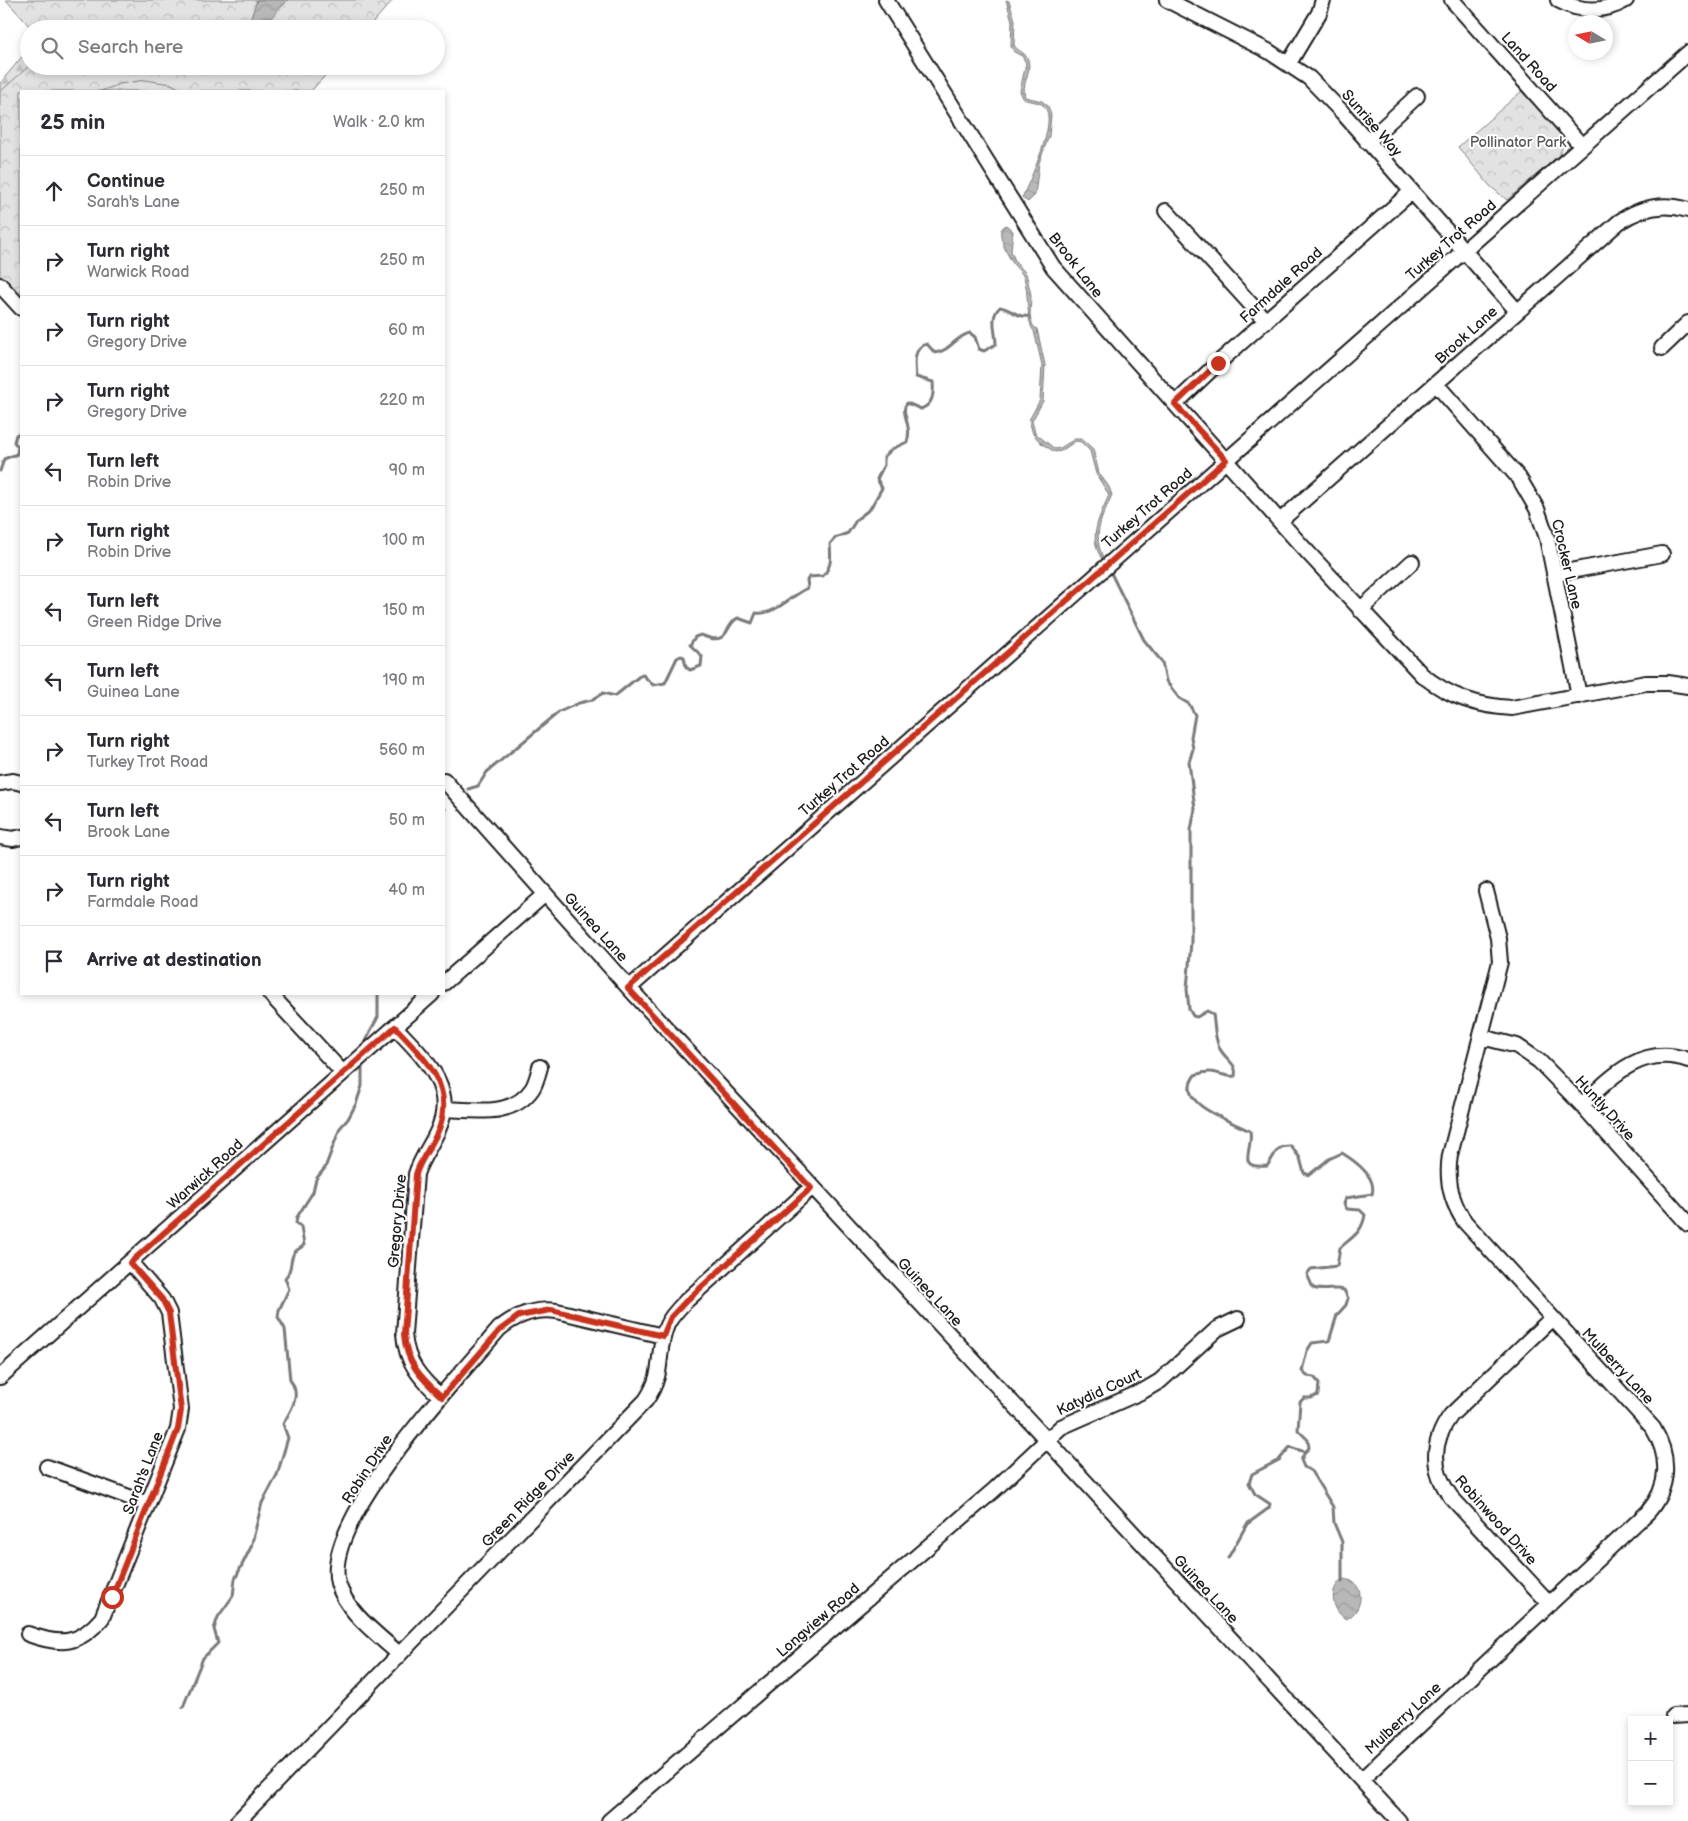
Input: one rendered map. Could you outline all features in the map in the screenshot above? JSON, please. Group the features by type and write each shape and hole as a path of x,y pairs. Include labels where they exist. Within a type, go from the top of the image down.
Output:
{"street":[{"name":"Brook Lane","path":"886,0 1046,257 1360,610 1422,675 1437,686 1465,701 1492,707 1512,708 1646,683 1668,683 1688,686"},
{"name":"Sunrise Way","path":"1166,0 1289,64 1324,92 1517,311"},
{"path":"1289,64 1319,13 1323,0"},
{"name":"Land Road","path":"1452,0 1582,146"},
{"path":"1558,0 1580,9 1593,10 1607,8 1626,0"},
{"name":"Turkey Trot Road","path":"628,988 1688,52"},
{"path":"1367,142 1417,96"},
{"name":"Farmdale Road","path":"1175,404 1266,320 1411,192"},
{"name":"Brook Lane","path":"1280,521 1517,311 1630,214 1657,206 1688,210"},
{"path":"1166,211 1266,320"},
{"path":"0,285 20,307"},
{"path":"1662,348 1688,323"},
{"name":"Crocker Lane","path":"1436,384 1527,490 1541,518 1579,696"},
{"path":"1554,574 1662,554"},
{"path":"1360,610 1412,562"},
{"path":"0,783 14,781 20,783"},
{"name":"Guinea Lane","path":"445,781 628,988 811,1188 1399,1821"},
{"path":"0,837 13,839 20,837"},
{"name":"Mulberry Lane","path":"1361,1780 1648,1512 1660,1496 1666,1474 1664,1452 1653,1428 1465,1222 1452,1198 1449,1182 1450,1155 1500,962 1498,938 1486,890"},
{"path":"445,982 545,894"},
{"path":"271,995 343,1073"},
{"name":"Warwick Road","path":"0,1378 431,995"},
{"name":"Gregory Drive","path":"395,1027 434,1071 440,1082 444,1108 440,1127 423,1155 416,1174 404,1334 408,1357 413,1368 442,1397"},
{"name":"Huntly Drive","path":"1482,1037 1507,1043 1530,1054 1582,1105 1688,1224"},
{"path":"1582,1105 1617,1071 1634,1062 1656,1056 1688,1060"},
{"path":"444,1108 487,1111 512,1106 521,1101 532,1088 540,1067"},
{"name":"Green Ridge Drive","path":"238,1821 646,1400 659,1377 663,1336 671,1317 686,1301 811,1188"},
{"name":"Sarah's Lane","path":"28,1634 50,1642 76,1639 94,1627 105,1612 178,1429 181,1410 169,1313 162,1299 130,1263"},
{"name":"Robin Drive","path":"399,1654 350,1607 338,1583 336,1559 343,1538 392,1455 500,1330 509,1321 528,1312 557,1311 663,1336"},
{"name":"Robinwood Drive","path":"1550,1604 1451,1498 1440,1480 1435,1458 1439,1433 1451,1415 1552,1318"},
{"name":"Katydid Court","path":"1046,1441 1061,1427 1071,1421 1143,1391 1160,1381 1217,1329 1238,1319"},
{"name":"Longview Road","path":"609,1821 994,1490 1046,1441"},
{"path":"47,1467 148,1504"},
{"path":"1673,1716 1688,1715"}],"green space":[{"path":"6,0 393,0 375,20 24,20"},
{"path":"20,59 21,75 0,98 0,83"},
{"path":"20,74 326,75 312,90 20,90 20,299 0,276 0,92"},
{"path":"145,80 171,84 183,90 104,90 120,84"},
{"name":"Pollinator Park","path":"1523,90 1561,135 1562,149 1558,156 1507,200 1490,186 1458,147"}],"water":[{"path":"257,0 288,0 269,20 250,20"},
{"path":"1006,0 1009,1 1015,20 1014,45 1026,55 1029,65 1024,87 1025,97 1042,101 1048,106 1051,115 1049,136 1039,163 1035,195 1028,202 1022,198 1041,151 1048,124 1048,114 1044,106 1025,100 1020,91 1026,63 1022,56 1014,52 1011,47 1012,21"},
{"path":"1006,225 1013,231 1011,251 1016,263 1026,273 1031,295 1030,316 1033,326 1037,329 1045,365 1043,401 1032,421 1035,433 1055,449 1075,439 1082,439 1093,449 1099,473 1112,495 1098,533 1102,559 1098,551 1095,535 1096,527 1109,495 1096,474 1090,451 1081,442 1076,441 1061,451 1055,452 1042,444 1033,434 1029,420 1040,400 1042,365 1034,331 1031,327 1024,278 1009,257 1001,238 1001,229"},
{"path":"1342,1579 1350,1580 1355,1584 1360,1596 1357,1609 1346,1619 1335,1606 1333,1594"}],"waterway":[{"path":"468,789 478,786 487,772 559,712 579,703 592,700 603,693 615,696 642,674 653,685 665,683 677,658 681,656 684,657 686,667 690,670 701,666 702,656 690,645 695,637 701,635 717,639 722,637 738,618 752,623 756,613 770,611 808,588 807,580 809,577 823,576 828,569 830,561 830,544 835,538 848,533 857,519 870,509 882,488 877,479 884,465 884,457 892,449 907,442 908,430 904,410 907,403 921,409 932,398 933,382 916,377 916,357 919,349 927,344 935,353 940,352 970,333 975,337 979,349 984,351 996,344 994,320 1000,307 1021,316 1029,316"},
{"path":"0,471 4,459 17,454 18,447 14,442 16,435 20,433"},
{"path":"1110,571 1144,640 1162,662 1166,681 1179,698 1189,704 1195,715 1191,737 1193,749 1189,762 1195,809 1191,830 1191,942 1187,989 1189,1009 1193,1016 1197,1017 1207,1011 1213,1014 1218,1045 1222,1053 1235,1068 1235,1076 1213,1072 1195,1075 1190,1085 1191,1095 1207,1110 1250,1131 1248,1161 1251,1164 1267,1166 1279,1149 1291,1146 1300,1158 1304,1173 1309,1175 1329,1159 1342,1153 1364,1170 1373,1188 1372,1194 1346,1198 1344,1204 1347,1209 1360,1210 1365,1215 1359,1230 1340,1248 1337,1266 1311,1269 1307,1274 1313,1288 1344,1290 1348,1298 1346,1305 1337,1315 1329,1341 1312,1343 1307,1351 1302,1371 1307,1376 1314,1377 1319,1383 1318,1395 1304,1398 1300,1402 1298,1430 1308,1440 1309,1448 1305,1452 1290,1447 1279,1460 1252,1474 1249,1483 1255,1494 1270,1504 1269,1508 1247,1524 1228,1558"},
{"path":"364,1043 378,1017 378,995"},
{"path":"183,1707 203,1658 218,1643 214,1629 218,1617 233,1596 235,1579 251,1547 262,1503 277,1475 288,1438 283,1424 294,1402 295,1391 290,1380 285,1329 278,1317 279,1310 289,1289 285,1278 289,1272 295,1252 304,1245 301,1227 296,1223 297,1217 313,1192 316,1179 325,1168 340,1128 348,1119 356,1104 362,1086 362,1065 365,1062"},
{"path":"1305,1452 1301,1460 1304,1467 1311,1471 1333,1507 1334,1523 1342,1542 1342,1582"}],"route":[{"path":"112,1597 178,1429 181,1410 169,1313 162,1299 130,1263 395,1027 430,1065 440,1082 443,1098 444,1108 440,1127 423,1155 416,1174 404,1334 408,1357 413,1368 442,1397 509,1321 528,1312 542,1310 557,1311 663,1336 671,1317 686,1301 811,1188 628,988 1226,460 1175,404 1218,363"}]}
